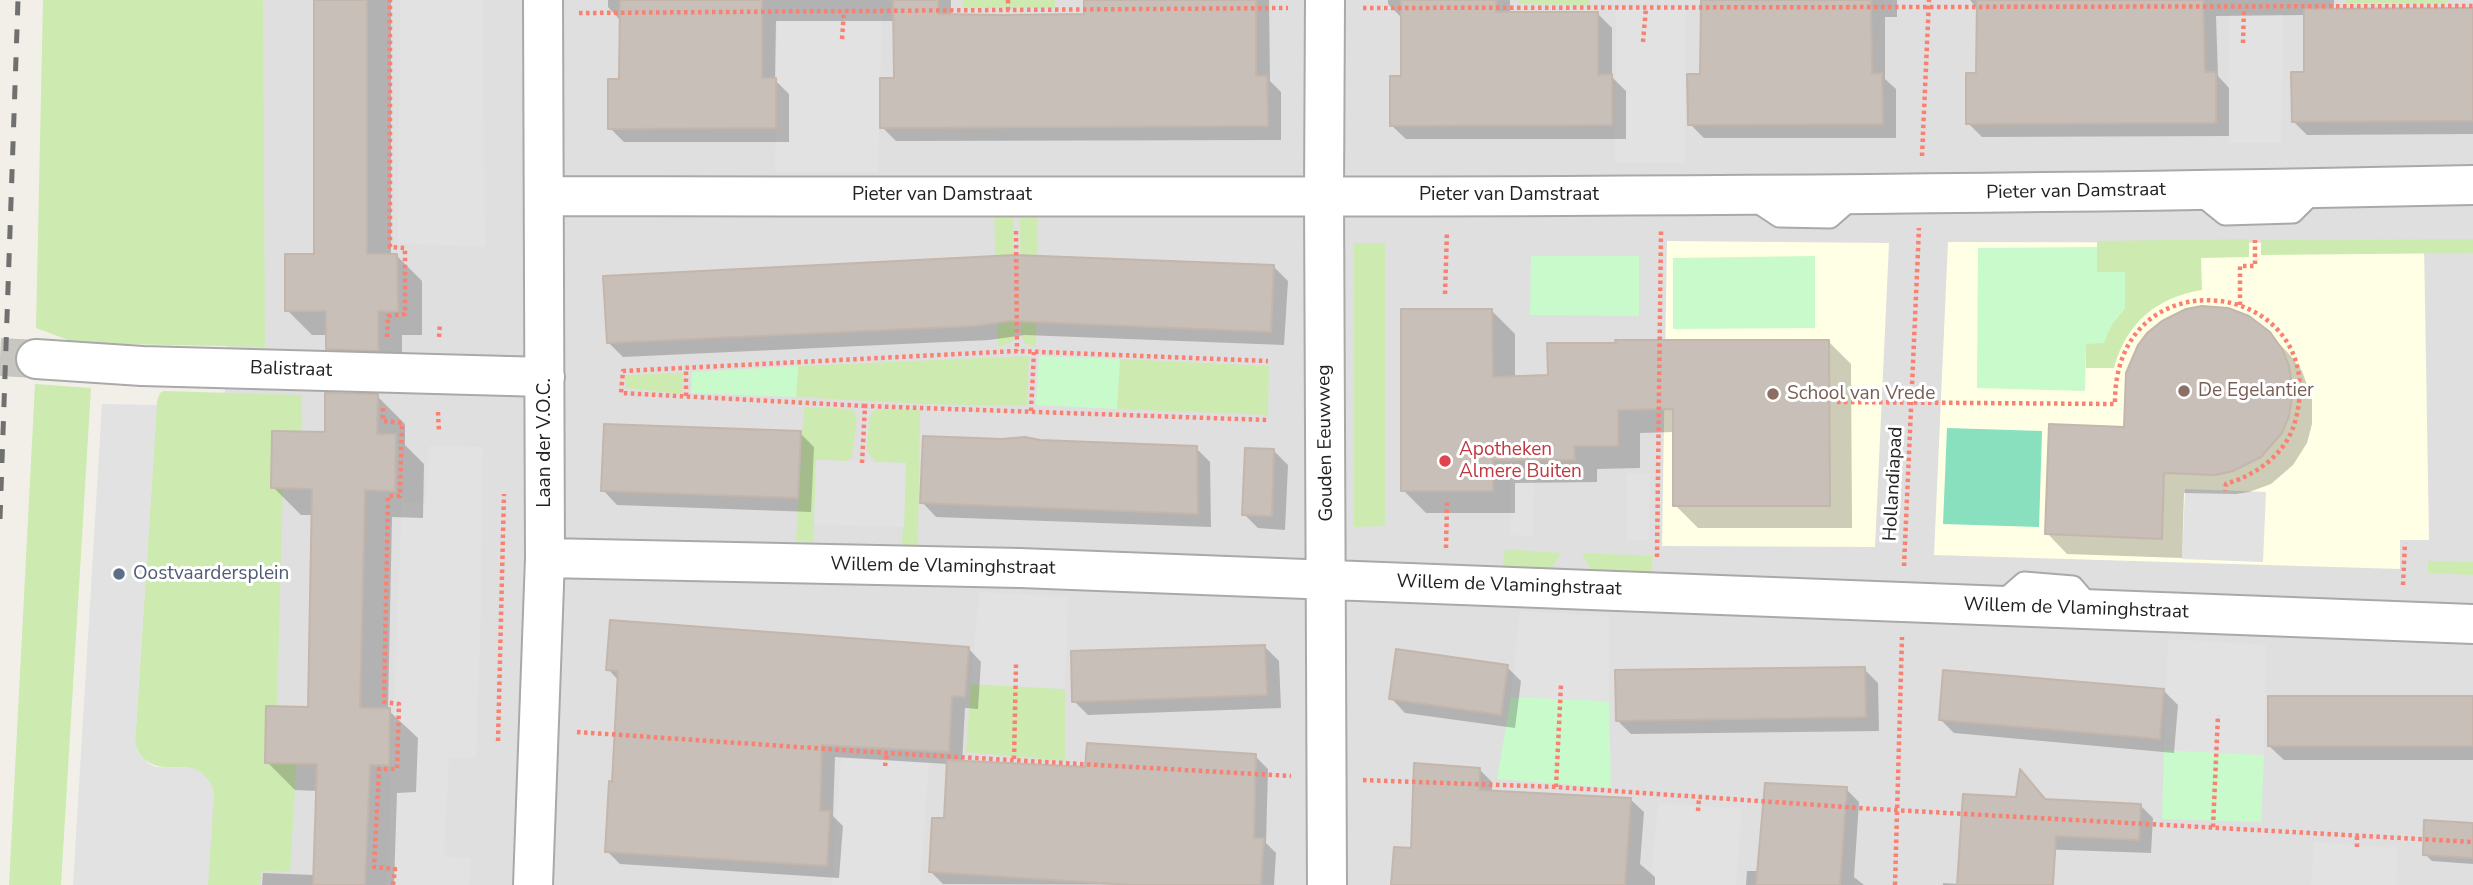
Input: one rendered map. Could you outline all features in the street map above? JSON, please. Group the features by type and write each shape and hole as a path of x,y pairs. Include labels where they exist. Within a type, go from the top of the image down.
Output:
{"street":[{"name":"Gouden Eeuwweg","path":"1325,4 1327,885"},
{"name":"Laan der V.O.C.","path":"533,885 545,558 543,7"},
{"name":"Pieter van Damstraat","path":"545,196 1857,194 2473,185"},
{"name":"Balistraat","path":"36,359 142,366 545,377"},
{"name":"Willem de Vlaminghstraat","path":"545,558 1020,568 2473,624"}],"lane":[{"path":"2196,191 2225,215 2256,215 2292,213 2318,188"}],"path":[{"path":"390,0 390,247 405,248 405,314 388,316 383,421 402,423 400,496 388,496 384,702 400,704 397,769 379,769 374,867 395,869 393,885"},
{"path":"1008,0 1008,10"},
{"path":"1579,0 1579,7"},
{"path":"543,7 844,11 1325,4 1646,7 1929,3 2244,8 2391,3 2473,6"},
{"name":"Hollandiapad","path":"1895,885 1903,602 1929,3"},
{"path":"1643,42 1646,7"},
{"path":"2243,43 2244,8"},
{"path":"842,39 844,11"},
{"path":"1657,592 1662,194"},
{"path":"1016,195 1017,351"},
{"path":"1445,294 1450,195"},
{"path":"2240,305 2241,267 2255,266 2256,215"},
{"path":"1837,402 2115,404 2115,383 2121,358 2137,331 2169,307 2197,300 2224,300 2261,316 2277,329 2298,368 2300,402 2295,423 2280,450 2257,471 2226,484 2225,491"},
{"path":"1267,420 865,406 621,393 622,371 1017,351 1268,361"},
{"path":"1031,411 1034,352"},
{"path":"686,368 686,396"},
{"path":"862,463 865,406"},
{"path":"497,754 504,493"},
{"path":"1444,584 1447,502"},
{"path":"1014,759 1016,664"},
{"path":"1556,787 1561,684"},
{"path":"2213,827 2218,715"},
{"path":"539,730 887,753 1325,778 1556,787 1897,810 2473,842"},
{"path":"885,766 887,753"},
{"path":"1698,811 1699,798"},
{"path":"2357,835 2357,847"}],"shaded area":[{"path":"240,0 2473,0 2473,885 206,885"},
{"path":"400,0 482,0 485,247 398,243"},
{"path":"1616,9 1686,10 1685,163 1615,163"},
{"path":"777,12 882,14 878,173 775,171"},
{"path":"2229,14 2283,14 2281,143 2228,143"},
{"name":"School van Vrede","path":"1667,241 1889,243 1875,547 1662,546"},
{"name":"De Egelantier","path":"1948,242 2424,243 2429,540 2400,540 2400,569 1934,555"},
{"name":"Oostvaardersplein","path":"102,404 157,405 135,743 138,752 149,764 156,767 192,768 201,772 211,783 214,792 208,885 73,885"},
{"path":"429,446 482,447 481,611 476,758 449,758 444,856 471,859 470,885 387,885 402,502 426,503"},
{"path":"816,460 906,463 904,527 814,524"},
{"path":"1511,469 1535,469 1533,536 1510,535"},
{"path":"1627,473 1650,474 1649,540 1626,540"},
{"path":"2185,489 2266,492 2263,562 2182,559"},
{"path":"979,592 1068,597 1065,689 971,684"},
{"path":"1520,611 1609,616 1609,701 1511,697"},
{"path":"2168,639 2266,645 2264,755 2164,750"},
{"path":"841,758 929,763 920,885 832,885"},
{"path":"1658,803 1742,809 1736,885 1651,885"},
{"path":"2314,842 2398,848 2396,885 2311,885"}],"green space":[{"path":"43,0 263,0 265,347 76,343 36,328"},
{"path":"963,0 1055,0 1055,8 962,8"},
{"path":"1519,0 1589,0 1589,5 1518,4"},
{"path":"2346,0 2447,0 2447,3 2346,3"},
{"path":"994,211 1013,212 1015,335 1010,343 998,347"},
{"path":"1020,213 1038,214 1036,347 1024,343 1021,332"},
{"path":"2249,239 2249,257 2201,258 2202,290 2171,299 2146,315 2126,338 2114,368 2086,368 2086,343 2103,343 2112,324 2125,308 2097,272 2097,241"},
{"path":"2473,239 2473,253 2261,255 2261,240"},
{"path":"1354,243 1385,243 1385,526 1354,527"},
{"path":"2097,247 2097,272 2125,272 2125,308 2112,324 2104,343 2086,344 2085,391 1977,388 1978,248"},
{"path":"1531,256 1639,256 1639,316 1530,315"},
{"path":"1815,256 1815,328 1673,329 1673,258"},
{"path":"1029,356 1027,406 796,397 798,366"},
{"path":"1039,356 1120,359 1117,409 1036,405"},
{"path":"1120,359 1269,366 1268,415 1117,409"},
{"path":"798,366 796,397 691,393 692,372"},
{"path":"683,373 682,394 625,388 625,375"},
{"path":"35,384 91,388 61,885 9,885"},
{"path":"160,393 302,395 302,431 272,431 271,487 283,488 277,706 266,706 270,758 297,758 290,872 261,871 260,885 208,885 214,792 192,768 150,763 144,759 135,743 157,401"},
{"path":"804,407 853,409 857,418 852,457 847,461 817,460 813,542 796,541"},
{"path":"876,409 920,410 918,546 902,546 906,463 876,462 867,452 869,418"},
{"path":"1947,428 2042,431 2039,527 1943,524"},
{"path":"1505,549 1561,553 1549,573 1501,577"},
{"path":"1582,553 1653,556 1651,582 1598,576 1590,569"},
{"path":"2428,561 2473,562 2473,575 2428,573"},
{"path":"971,684 1065,689 1065,761 966,752"},
{"path":"1511,697 1609,701 1611,788 1497,779"},
{"path":"2164,750 2264,755 2261,822 2162,819"}],"building":[{"path":"314,0 367,0 367,254 397,254 398,311 378,311 378,351 326,349 326,311 285,311 285,254 314,254"},
{"path":"620,0 762,0 762,78 776,78 776,128 608,129 608,79 619,79"},
{"path":"893,0 938,0 938,14 1003,15 1084,14 1084,0 1256,0 1256,76 1267,76 1268,126 880,128 880,78 894,78"},
{"path":"1401,0 1496,0 1496,12 1598,12 1598,75 1612,74 1612,125 1390,126 1390,76 1401,76"},
{"path":"1701,0 1871,0 1872,74 1882,73 1883,124 1688,125 1687,74 1700,74"},
{"path":"1977,0 2203,0 2205,72 2216,72 2216,123 1966,124 1966,73 1976,73"},
{"path":"2473,8 2473,121 2292,122 2291,72 2304,72 2304,9"},
{"path":"1015,255 1274,265 1271,332 1010,321 974,326 607,343 603,276"},
{"path":"2202,306 2228,308 2249,316 2270,332 2282,349 2289,366 2293,391 2289,416 2282,433 2261,457 2233,471 2215,475 2164,473 2162,539 2045,534 2049,424 2124,427 2126,373 2138,345 2147,333 2162,321 2186,309"},
{"path":"1401,309 1492,309 1493,377 1548,375 1547,343 1616,343 1615,340 1829,340 1830,506 1673,506 1673,409 1618,410 1618,446 1574,446 1575,460 1493,460 1493,491 1401,491"},
{"path":"325,393 378,394 377,434 396,434 395,491 365,490 360,708 390,708 389,765 370,765 365,885 313,885 317,764 265,763 266,706 308,707 312,489 271,488 272,431 325,432"},
{"path":"604,424 801,431 798,498 601,491"},
{"path":"923,436 1002,439 1025,437 1040,440 1197,446 1198,514 920,503"},
{"path":"1245,448 1274,449 1272,516 1242,515"},
{"path":"610,620 969,647 965,697 952,696 949,752 822,745 820,811 830,811 827,866 605,852 618,671 606,670"},
{"path":"1265,645 1267,695 1072,702 1071,651"},
{"path":"1396,649 1508,665 1501,715 1389,699"},
{"path":"1865,667 1866,717 1616,721 1615,670"},
{"path":"1943,670 2164,689 2160,739 1939,720"},
{"path":"2268,696 2473,696 2473,746 2268,746"},
{"path":"1087,743 1256,754 1254,838 1264,838 1261,885 1131,885 929,872 932,818 944,818 947,760 1085,767"},
{"path":"1414,763 1480,768 1479,790 1631,798 1625,885 1391,885 1394,847 1411,848"},
{"path":"2020,769 2045,799 2141,804 2139,840 2056,836 2053,885 1957,885 1963,794 2016,797"},
{"path":"1765,783 1847,787 1840,885 1756,885"},
{"path":"2424,820 2473,823 2473,858 2423,855"}],"tunnel":[{"path":"0,357 36,359"}],"railway":[{"path":"0,519 18,0"}],"place":[{"name":"De Egelantier","path":"2184,391"},
{"name":"School van Vrede","path":"1773,394"},
{"name":"Apotheken Almere Buiten","path":"1445,461"},
{"name":"Oostvaardersplein","path":"119,574"}]}
